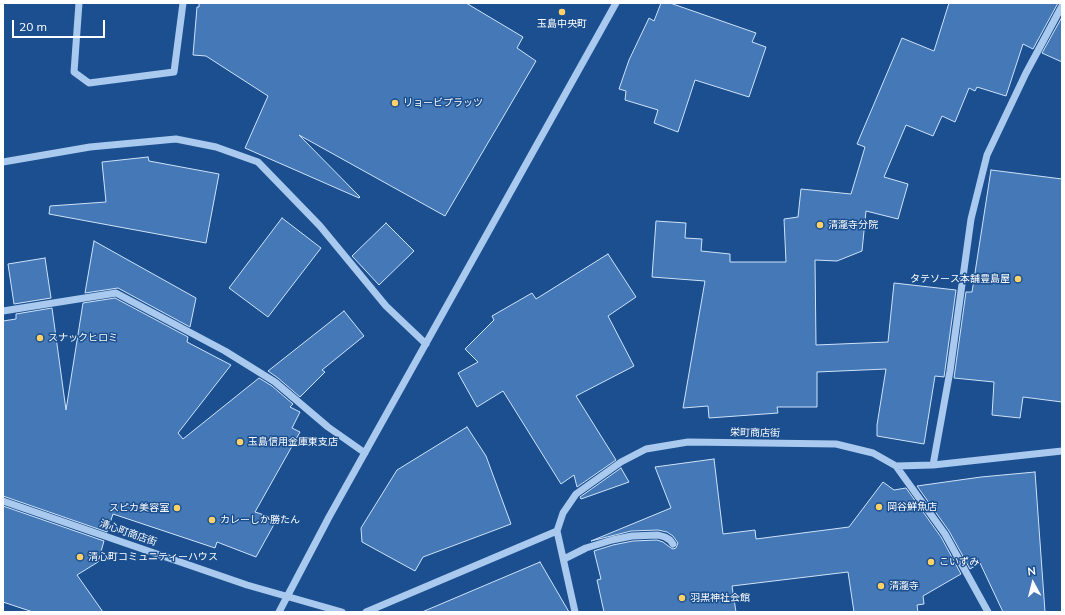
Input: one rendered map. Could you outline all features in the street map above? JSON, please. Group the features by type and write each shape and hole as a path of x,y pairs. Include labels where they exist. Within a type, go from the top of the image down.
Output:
{"street":[{"path":"79,3 74,72 89,83 174,72 183,3"},
{"path":"279,612 329,517 616,3"},
{"path":"933,465 950,370 972,219 987,155 1026,73 1062,6"},
{"path":"3,162 90,147 176,139 216,147 258,162 320,226 386,306 426,344"},
{"path":"3,311 116,293 225,351 274,382 328,427 365,453"},
{"name":"栄町商店街","path":"557,531 563,513 576,494 621,462 646,449 688,442 836,444 873,453 896,466 945,534 988,612"},
{"path":"896,466 933,465 1062,451"},
{"name":"清心町商店街","path":"3,501 247,585 342,612"},
{"path":"366,612 557,531 575,612"},
{"path":"564,559 586,548 632,536 658,535 665,537 673,544"}],"building":[{"name":"リョービプラッツ","path":"199,3 466,3 523,37 517,48 536,61 445,216 299,135 360,197 359,198 245,148 268,96 206,56 193,55 197,7 199,7"},
{"path":"661,3 670,3 756,33 752,42 766,47 749,97 695,80 678,132 654,123 658,110 625,100 626,91 619,89 629,60 649,18 654,21"},
{"path":"949,3 1058,3 1033,49 1023,44 1006,96 977,87 975,91 969,88 955,122 942,116 933,136 906,125 884,177 908,184 898,219 866,211 862,251 837,261 815,260 816,345 888,342 894,283 956,290 944,377 935,376 924,444 877,436 877,425 886,369 817,372 817,407 777,407 778,413 709,418 708,406 683,408 705,281 652,277 656,221 686,223 685,238 702,239 701,251 730,254 730,262 786,262 784,219 798,217 801,189 851,194 865,147 857,144 902,38 934,51"},
{"path":"1062,17 1062,62 1042,53"},
{"path":"148,157 149,161 219,174 206,243 49,214 50,206 106,202 102,162"},
{"name":"タテソース本舗豊島屋","path":"991,170 1062,179 1062,402 1023,397 1020,418 992,415 994,382 954,378 966,292 972,292"},
{"path":"282,218 321,248 268,317 229,288"},
{"path":"386,223 414,251 379,285 352,256"},
{"path":"94,241 196,298 190,327 118,288 85,293"},
{"path":"608,254 636,297 608,316 634,366 576,396 616,460 577,487 574,475 561,484 503,391 477,407 458,373 478,362 465,349 494,320 492,316 532,293 536,299"},
{"path":"45,258 51,298 14,304 8,264"},
{"path":"115,298 188,337 187,342 231,365 178,433 183,439 259,378 272,386 293,404 290,407 300,412 292,428 300,432 255,512 277,519 256,557 217,542 215,548 113,514 107,532 3,496 3,321 16,319 16,314 52,308 66,410 83,303"},
{"path":"344,311 364,336 322,370 325,372 300,397 268,371"},
{"path":"467,427 486,456 511,524 423,557 415,571 362,542 361,528 397,470"},
{"path":"714,459 723,534 755,530 756,539 849,527 883,482 894,490 906,488 941,537 961,574 923,596 924,604 917,605 918,612 854,612 848,572 732,586 736,612 604,612 597,580 601,579 594,551 633,541 657,540 673,549 676,548 678,543 673,536 667,532 658,530 631,531 591,541 671,508 655,467"},
{"path":"621,468 629,482 581,499 580,497"},
{"path":"1035,472 1045,612 1003,612 980,563 970,569 949,531 917,486 981,477"},
{"path":"3,506 104,541 98,562 77,575 103,612 33,612 3,602"},
{"path":"540,562 569,612 422,612"}],"place":[{"name":"玉島中央町","path":"562,12"},
{"name":"リョービプラッツ","path":"395,103"},
{"name":"清瀧寺分院","path":"820,225"},
{"name":"タテソース本舗豊島屋","path":"1018,279"},
{"name":"スナックヒロミ","path":"40,338"},
{"name":"玉島信用金庫東支店","path":"240,442"},
{"name":"岡谷鮮魚店","path":"879,507"},
{"name":"スピカ美容室","path":"177,508"},
{"name":"カレーしか勝たん","path":"212,520"},
{"name":"清心町コミュニティーハウス","path":"80,557"},
{"name":"こいずみ","path":"931,562"},
{"name":"清瀧寺","path":"881,586"},
{"name":"羽黒神社会館","path":"682,598"}]}
